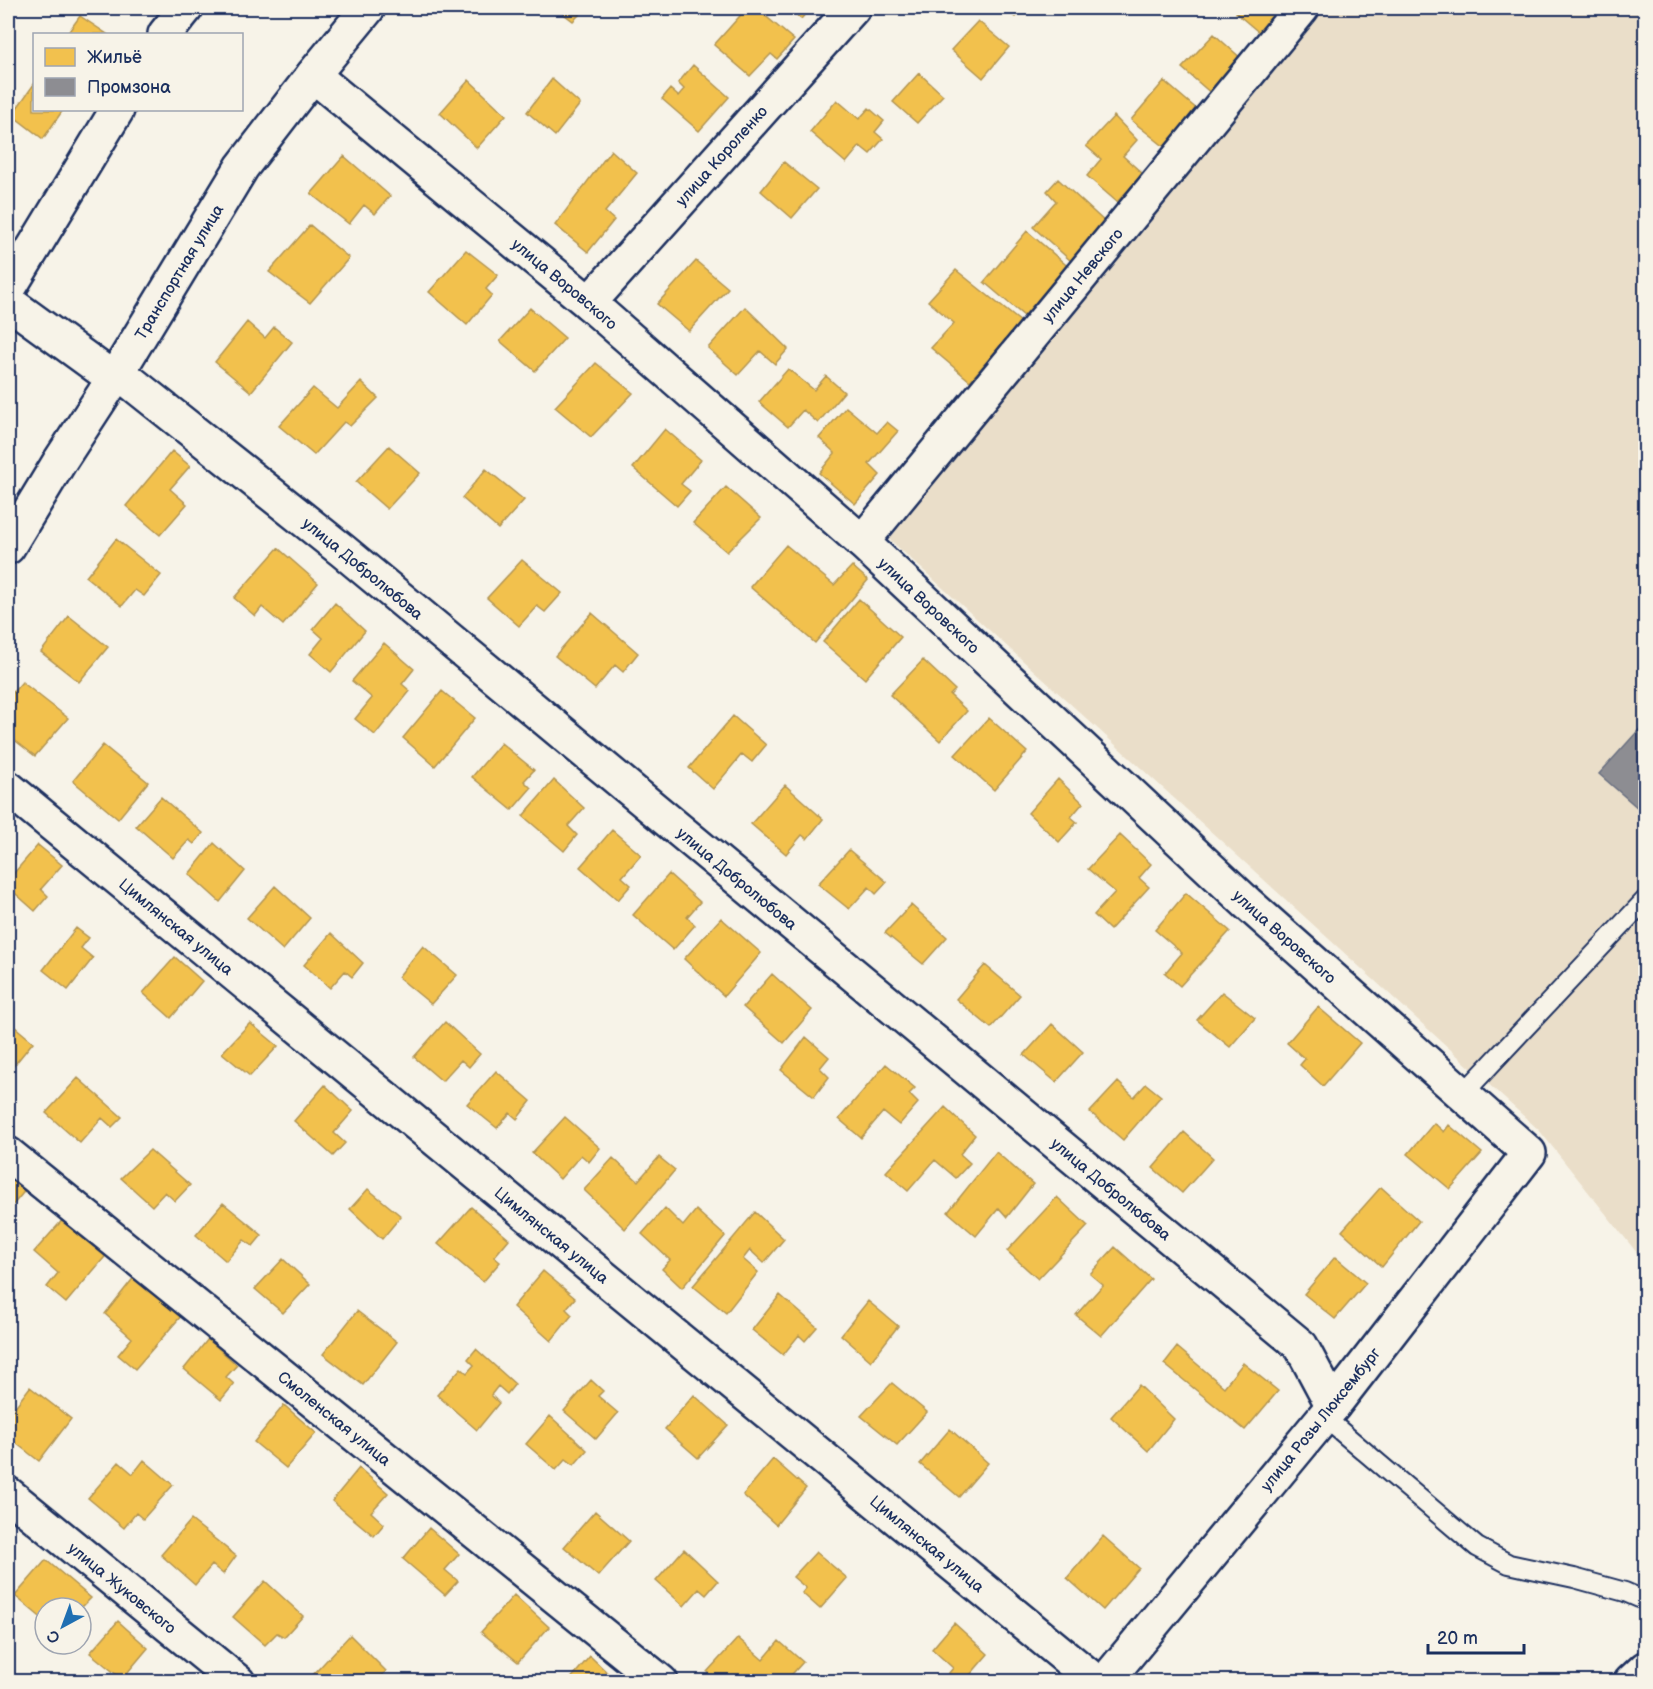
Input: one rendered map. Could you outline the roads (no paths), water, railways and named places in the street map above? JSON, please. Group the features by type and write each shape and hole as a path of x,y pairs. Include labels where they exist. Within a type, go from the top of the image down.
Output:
{"street":[{"path":"166,33 186,8"},
{"name":"Транспортная улица","path":"8,547 242,167 368,8"},
{"name":"улица Короленко","path":"589,303 853,8"},
{"name":"улица Невского","path":"861,542 1302,8"},
{"name":"улица Воровского","path":"313,75 589,303 861,542 1247,903 1529,1153"},
{"path":"8,290 116,111"},
{"name":"улица Добролюбова","path":"8,302 116,375 353,559 1301,1346 1328,1411"},
{"name":"Цимлянская улица","path":"8,788 1096,1682"},
{"name":"улица Розы Люксембург","path":"1105,1682 1328,1411 1529,1153"},
{"name":"Смоленская улица","path":"8,1154 661,1682"},
{"name":"улица Жуковского","path":"8,1494 238,1682"},
{"path":"1631,1682 1646,1668"}],"lane":[{"path":"1463,1094 1646,899"},
{"path":"1328,1411 1477,1547 1509,1564 1574,1578 1625,1592 1646,1601"}]}
